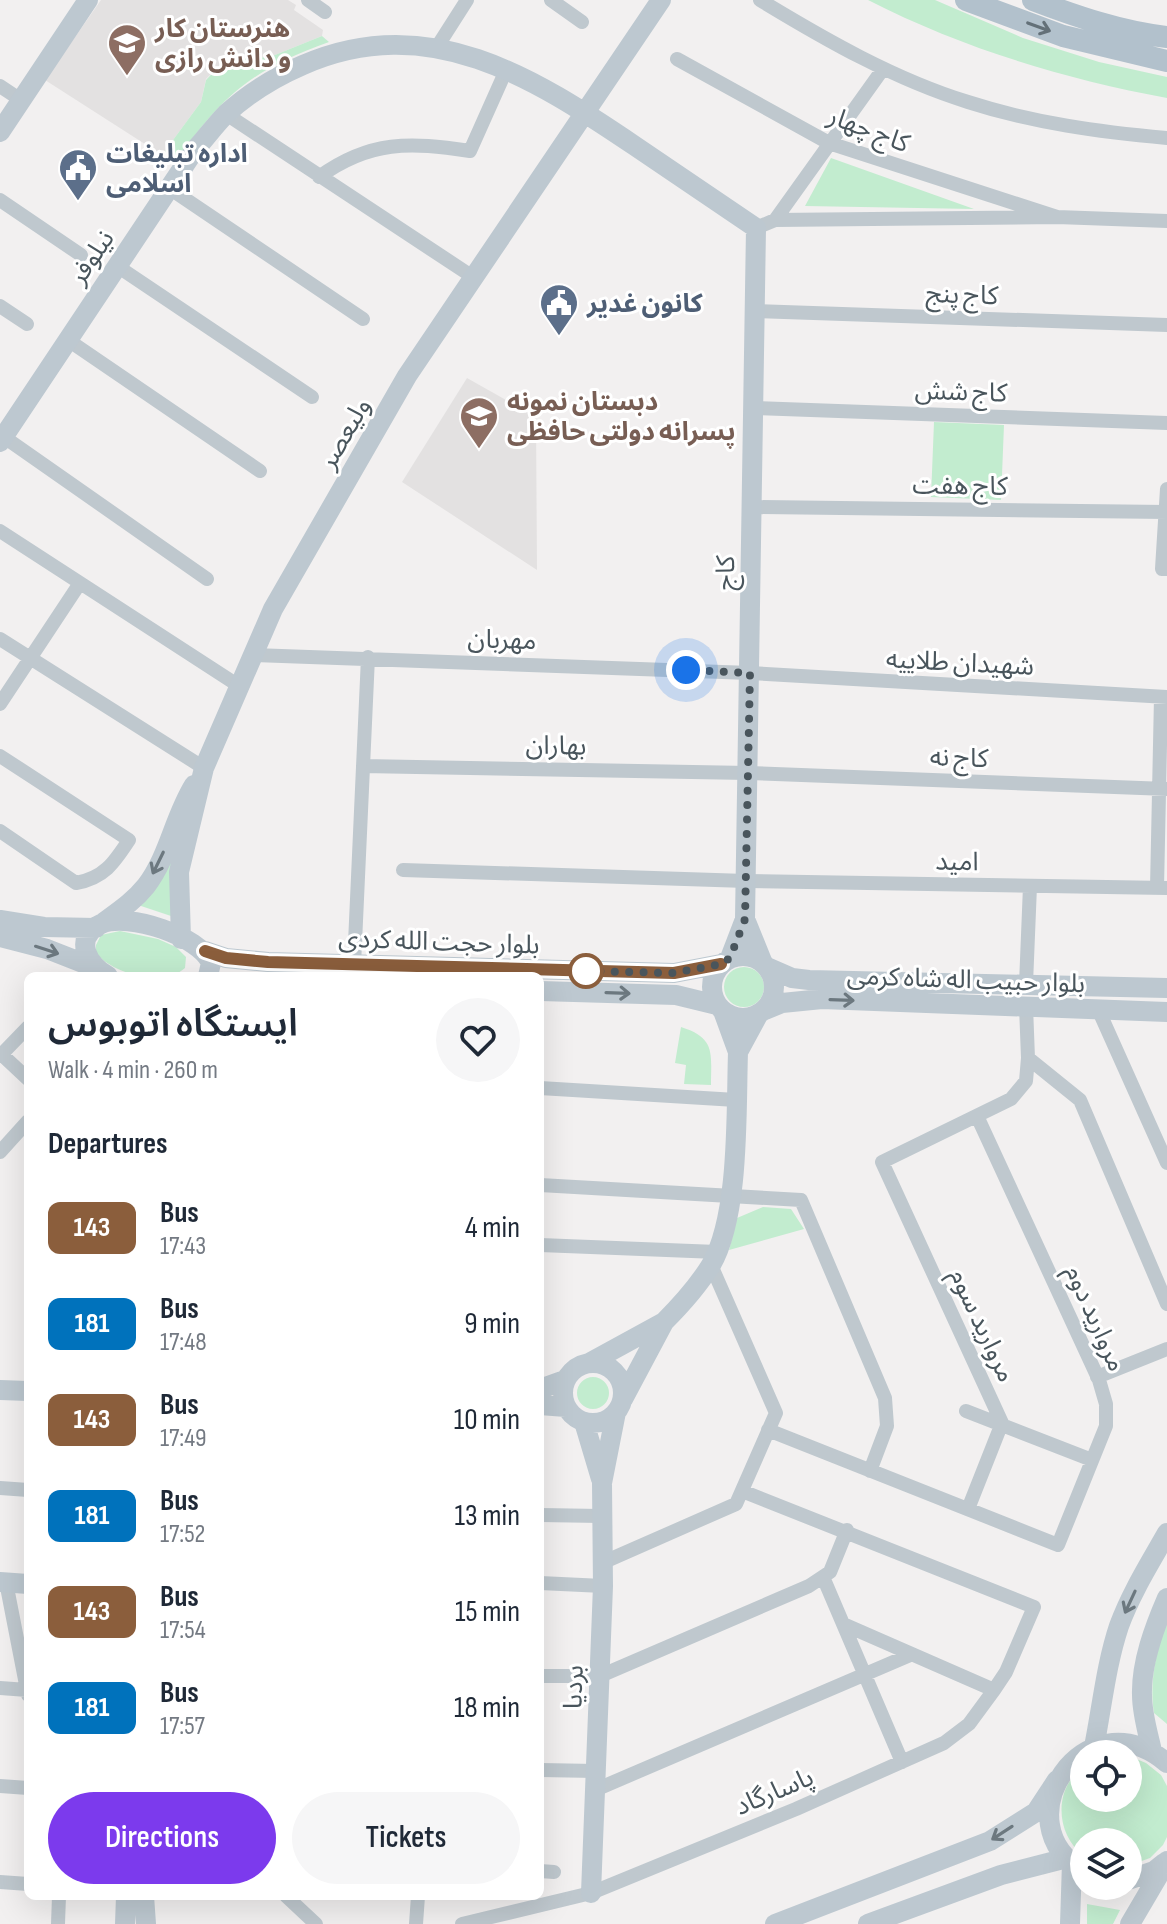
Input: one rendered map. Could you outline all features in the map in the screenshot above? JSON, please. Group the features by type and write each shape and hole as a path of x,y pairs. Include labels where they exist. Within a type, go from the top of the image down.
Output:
{"main road":[{"path":"966,0 1063,36 1167,61"},
{"path":"1033,0 1071,15 1151,36 1167,37"}],"street":[{"path":"0,132 88,0"},
{"path":"308,0 325,12"},
{"path":"437,47 467,0"},
{"path":"551,0 582,22"},
{"name":"ولیعصر","path":"181,939 179,872 204,768 273,609 399,390 661,0"},
{"path":"760,0 829,42 883,69 968,102 1074,128 1167,138"},
{"name":"نیلوفر","path":"2,440 194,151 226,114 274,78 349,48 396,44 437,47 507,68 587,113"},
{"name":"کاج چهار","path":"677,59 829,143 1057,217"},
{"path":"319,177 340,162 364,151 401,145 470,151 507,68"},
{"path":"765,224 883,69"},
{"path":"0,86 21,100"},
{"path":"587,113 765,224 1057,217 1167,221"},
{"path":"226,114 473,277"},
{"path":"169,188 363,319"},
{"path":"0,200 81,255"},
{"name":"کاج","path":"726,961 745,919 755,311 765,224"},
{"path":"117,266 312,397"},
{"path":"0,306 27,324"},
{"name":"کاج پنج","path":"755,311 1167,325"},
{"path":"68,340 260,471"},
{"name":"کاج شش","path":"753,408 1167,423"},
{"path":"2,440 207,579"},
{"path":"1167,489 1162,569 1167,569"},
{"name":"کاج هفت","path":"752,507 1166,512"},
{"path":"0,531 239,686"},
{"path":"0,704 80,583"},
{"path":"0,639 204,768 180,807 161,859 147,885 88,936 85,950 102,972"},
{"name":"مهربان","path":"252,655 750,673"},
{"path":"354,965 368,657"},
{"name":"شهیدان طلاییه","path":"750,673 1164,697"},
{"path":"1162,888 1164,697"},
{"path":"0,756 129,840 107,870 87,881 76,883 0,831"},
{"name":"بهاران","path":"363,766 748,773"},
{"name":"کاج نه","path":"748,773 1164,788"},
{"name":"امید","path":"403,870 746,881 1162,888"},
{"path":"1026,984 1030,886"},
{"name":"کاج","path":"745,919 766,964"},
{"path":"1,930 136,922 205,951 211,963 209,972"},
{"path":"1,930 101,972"},
{"name":"بلوار حجت الله کردی","path":"205,951 243,960 674,973 726,961"},
{"path":"664,1322 571,1372 562,1389 566,1407 576,1419 602,1423 620,1406 664,1322 692,1291 714,1258 730,1196 738,1052 712,988 713,979 726,961 745,955 766,964 775,985 771,1003 761,1012 738,1052"},
{"name":"بلوار حبیب اله شاه کرمی","path":"766,964 792,978 809,980 1167,988"},
{"name":"بلوار حجت الله کردی","path":"544,991 676,995 720,1008"},
{"name":"بلوار حبیب اله شاه کرمی","path":"761,1012 782,1003 822,999 1167,1012"},
{"path":"977,1116 1011,1099 1026,1081 1026,1006"},
{"path":"720,1008 740,1018 761,1012"},
{"path":"1098,1009 1167,1163"},
{"path":"24,1031 0,1054 24,1075"},
{"path":"1028,1058 1080,1100 1167,1304"},
{"path":"544,1088 736,1100"},
{"name":"مروارید سوم","path":"968,1509 1002,1423 882,1162 977,1116"},
{"name":"مروارید دوم","path":"968,1509 1058,1545 1106,1426 1106,1404 1097,1377 977,1116"},
{"path":"0,1152 24,1125"},
{"path":"544,1185 801,1200 885,1398 887,1426 870,1471"},
{"path":"544,1245 714,1258"},
{"path":"604,1562 736,1504 776,1413 714,1258"},
{"path":"1097,1377 1167,1349"},
{"path":"589,1363 612,1370 621,1383 620,1406 602,1483"},
{"path":"544,1388 565,1380"},
{"path":"0,1390 24,1391"},
{"path":"544,1405 566,1407"},
{"path":"966,1411 1092,1460"},
{"path":"584,1422 602,1483"},
{"path":"768,1430 968,1509"},
{"name":"بردیا","path":"591,1893 604,1562 602,1483"},
{"path":"0,1488 24,1490"},
{"path":"544,1676 600,1676 809,1586 830,1572 847,1530 742,1491"},
{"path":"544,1515 601,1516"},
{"name":"پاسارگاد","path":"462,1924 591,1893 902,1762 944,1743 969,1724 1006,1672 1034,1607 847,1530"},
{"path":"1095,1740 1120,1623 1167,1533"},
{"path":"823,1577 902,1762"},
{"path":"24,1584 3,1582 24,1674"},
{"path":"544,1583 603,1586"},
{"path":"1163,1759 1142,1694 1146,1662 1167,1598"},
{"path":"843,1624 994,1690"},
{"path":"544,1771 595,1780 910,1655"},
{"path":"0,1688 24,1691"},
{"path":"1142,1748 1163,1759"},
{"path":"775,1924 990,1841 1036,1812 1070,1763"},
{"path":"1057,1780 1050,1800 1050,1820 1056,1840 1070,1858"},
{"path":"0,1786 24,1788"},
{"path":"1142,1875 1167,1861"},
{"path":"1130,1924 1167,1861"},
{"path":"868,1924 1001,1875 1070,1864"},
{"path":"0,1882 24,1884"},
{"path":"58,1924 59,1900"},
{"path":"125,1924 126,1900"},
{"path":"144,1900 146,1924"},
{"path":"290,1900 316,1924"},
{"path":"416,1924 418,1900"},
{"path":"1070,1924 1072,1900"}],"shaded area":[{"name":"هنرستان کار و دانش رازی","path":"101,0 288,0 296,5 294,10 323,30 322,36 270,57 226,59 206,79 201,102 162,155 45,80"},
{"name":"دبستان نمونه پسرانه دولتی حافظی","path":"467,378 536,417 537,570 402,482"}],"green space":[{"path":"868,0 935,0 1023,38 1099,62 1167,77 1167,98 1014,60 940,33"},
{"path":"322,36 329,42 279,63 241,87 208,119 175,162 162,155 201,102 206,80 226,59 270,57"},
{"path":"831,158 974,209 805,206"},
{"path":"934,422 1004,425 1001,500 931,497"},
{"path":"172,853 170,894 174,917 138,905"},
{"path":"120,931 158,939 176,947 186,957 185,968 179,972 126,972 96,953 101,935"},
{"path":"744,967 758,973 764,987 758,1001 744,1007 730,1001 724,987 730,973"},
{"path":"681,1027 706,1042 711,1055 711,1085 684,1084 686,1065 675,1063"},
{"path":"763,1207 791,1209 804,1229 729,1250 737,1218"},
{"path":"593,1377 604,1382 609,1393 604,1404 593,1409 582,1404 577,1393 582,1382"},
{"path":"1167,1622 1167,1724 1154,1713 1152,1690 1157,1655"},
{"path":"1142,1761 1146,1763 1161,1775 1167,1786 1167,1837 1163,1845 1150,1858 1142,1861 1142,1828 1070,1828 1070,1841 1063,1824 1062,1811 1070,1781 1070,1812 1142,1812"},
{"path":"1087,1904 1120,1910 1113,1924 1087,1924"}],"bus line":[{"name":"143","path":"205,951 226,958 268,962 354,965 674,973 721,964"}],"place":[{"name":"هنرستان کار و دانش رازی","path":"127,77"},
{"name":"اداره تبلیغات اسلامی","path":"78,202"},
{"name":"کانون غدیر","path":"559,337"},
{"name":"دبستان نمونه پسرانه دولتی حافظی","path":"479,450"}],"route":[{"path":"586,971 674,973 721,964 730,958 745,919 750,673 686,670"}]}
